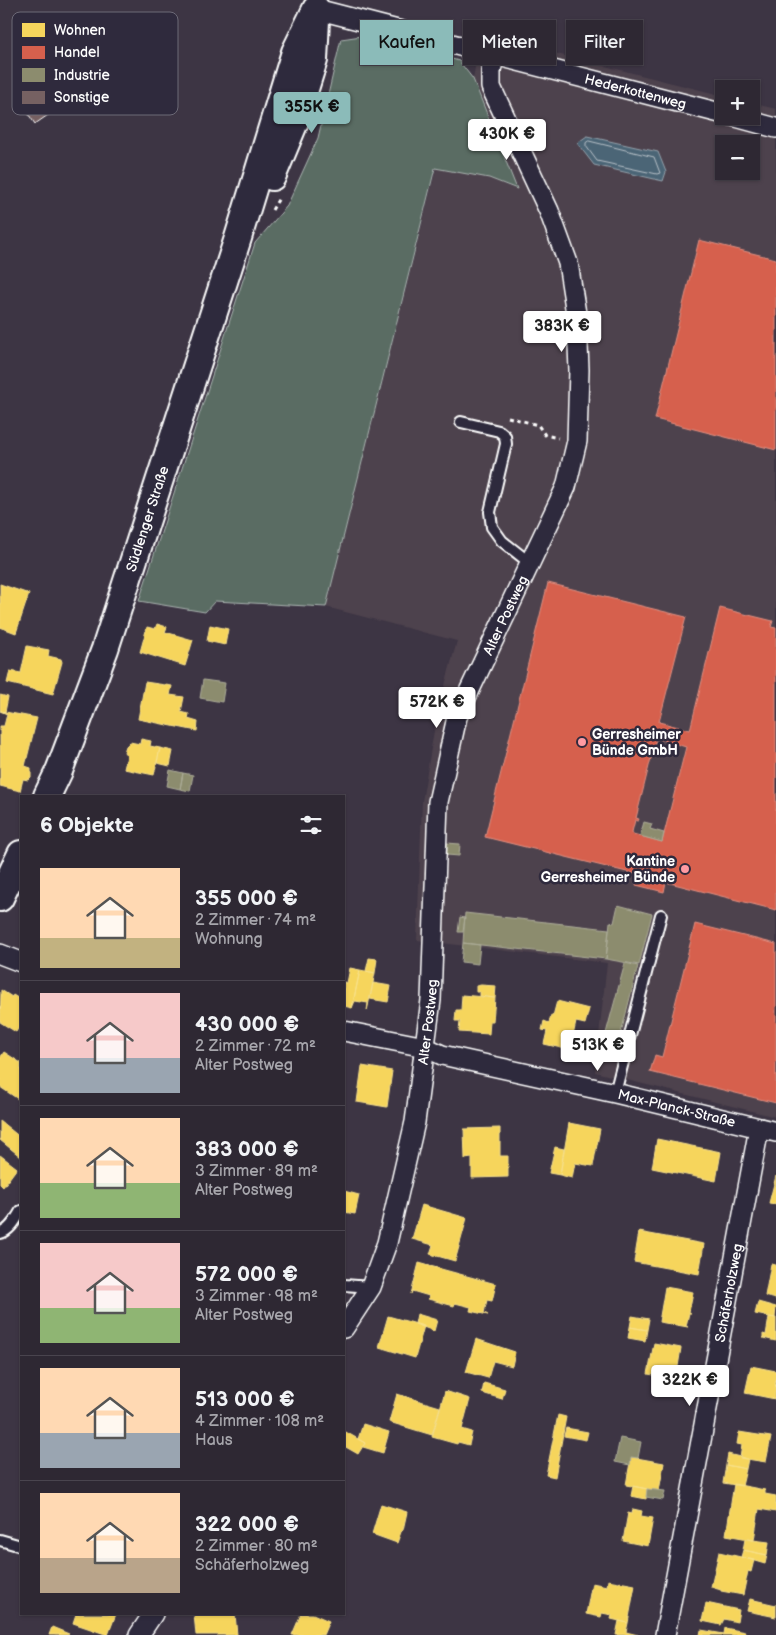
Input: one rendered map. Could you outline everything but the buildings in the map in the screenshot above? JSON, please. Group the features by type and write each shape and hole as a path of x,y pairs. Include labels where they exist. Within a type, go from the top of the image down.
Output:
{"main road":[{"name":"Südlenger Straße","path":"47,795 59,771 105,649 238,238 295,52 317,4"},
{"path":"0,898 20,856"}],"street":[{"name":"Hederkottenweg","path":"317,4 463,47"},
{"name":"Alter Postweg","path":"345,1327 372,1287 388,1244 415,1122 431,1000 438,802 457,717 566,487 577,443 579,370 577,320 568,263 549,211 491,87 493,65"},
{"name":"Hederkottenweg","path":"531,65 715,112"},
{"path":"760,124 776,128"},
{"path":"0,954 20,962"},
{"name":"Max-Planck-Straße","path":"345,1031 425,1047 442,1055 615,1093 768,1130"},
{"name":"Schäferholzweg","path":"665,1635 768,1130"},
{"path":"139,1635 152,1615"}],"lane":[{"path":"461,422 499,431 505,436 506,444 490,512 492,527 502,541 530,564"},
{"path":"615,1093 661,915"},
{"path":"0,1233 11,1226 20,1212"},
{"path":"345,1285 372,1287"},
{"path":"0,1540 20,1546"}],"path":[{"path":"504,416 538,425 545,434 577,443"}],"shaded area":[{"path":"556,54 566,56 566,65 601,65 715,94 715,125 760,125 760,105 776,109 776,1117 595,1072 607,963 417,940 422,802 436,719 457,641 326,607 436,168 489,178 516,189 473,79 476,65 556,65"}],"green space":[{"path":"360,36 360,65 453,65 453,59 459,61 473,79 517,189 489,178 435,168 326,607 215,601 205,612 139,601 255,243 287,206 318,138 341,39"}],"water":[{"path":"587,136 658,152 666,172 663,181 594,165 577,143"}],"place":[{"name":"Gerresheimer Bünde GmbH","path":"582,742"},
{"name":"Kantine Gerresheimer Bünde","path":"685,869"}]}
